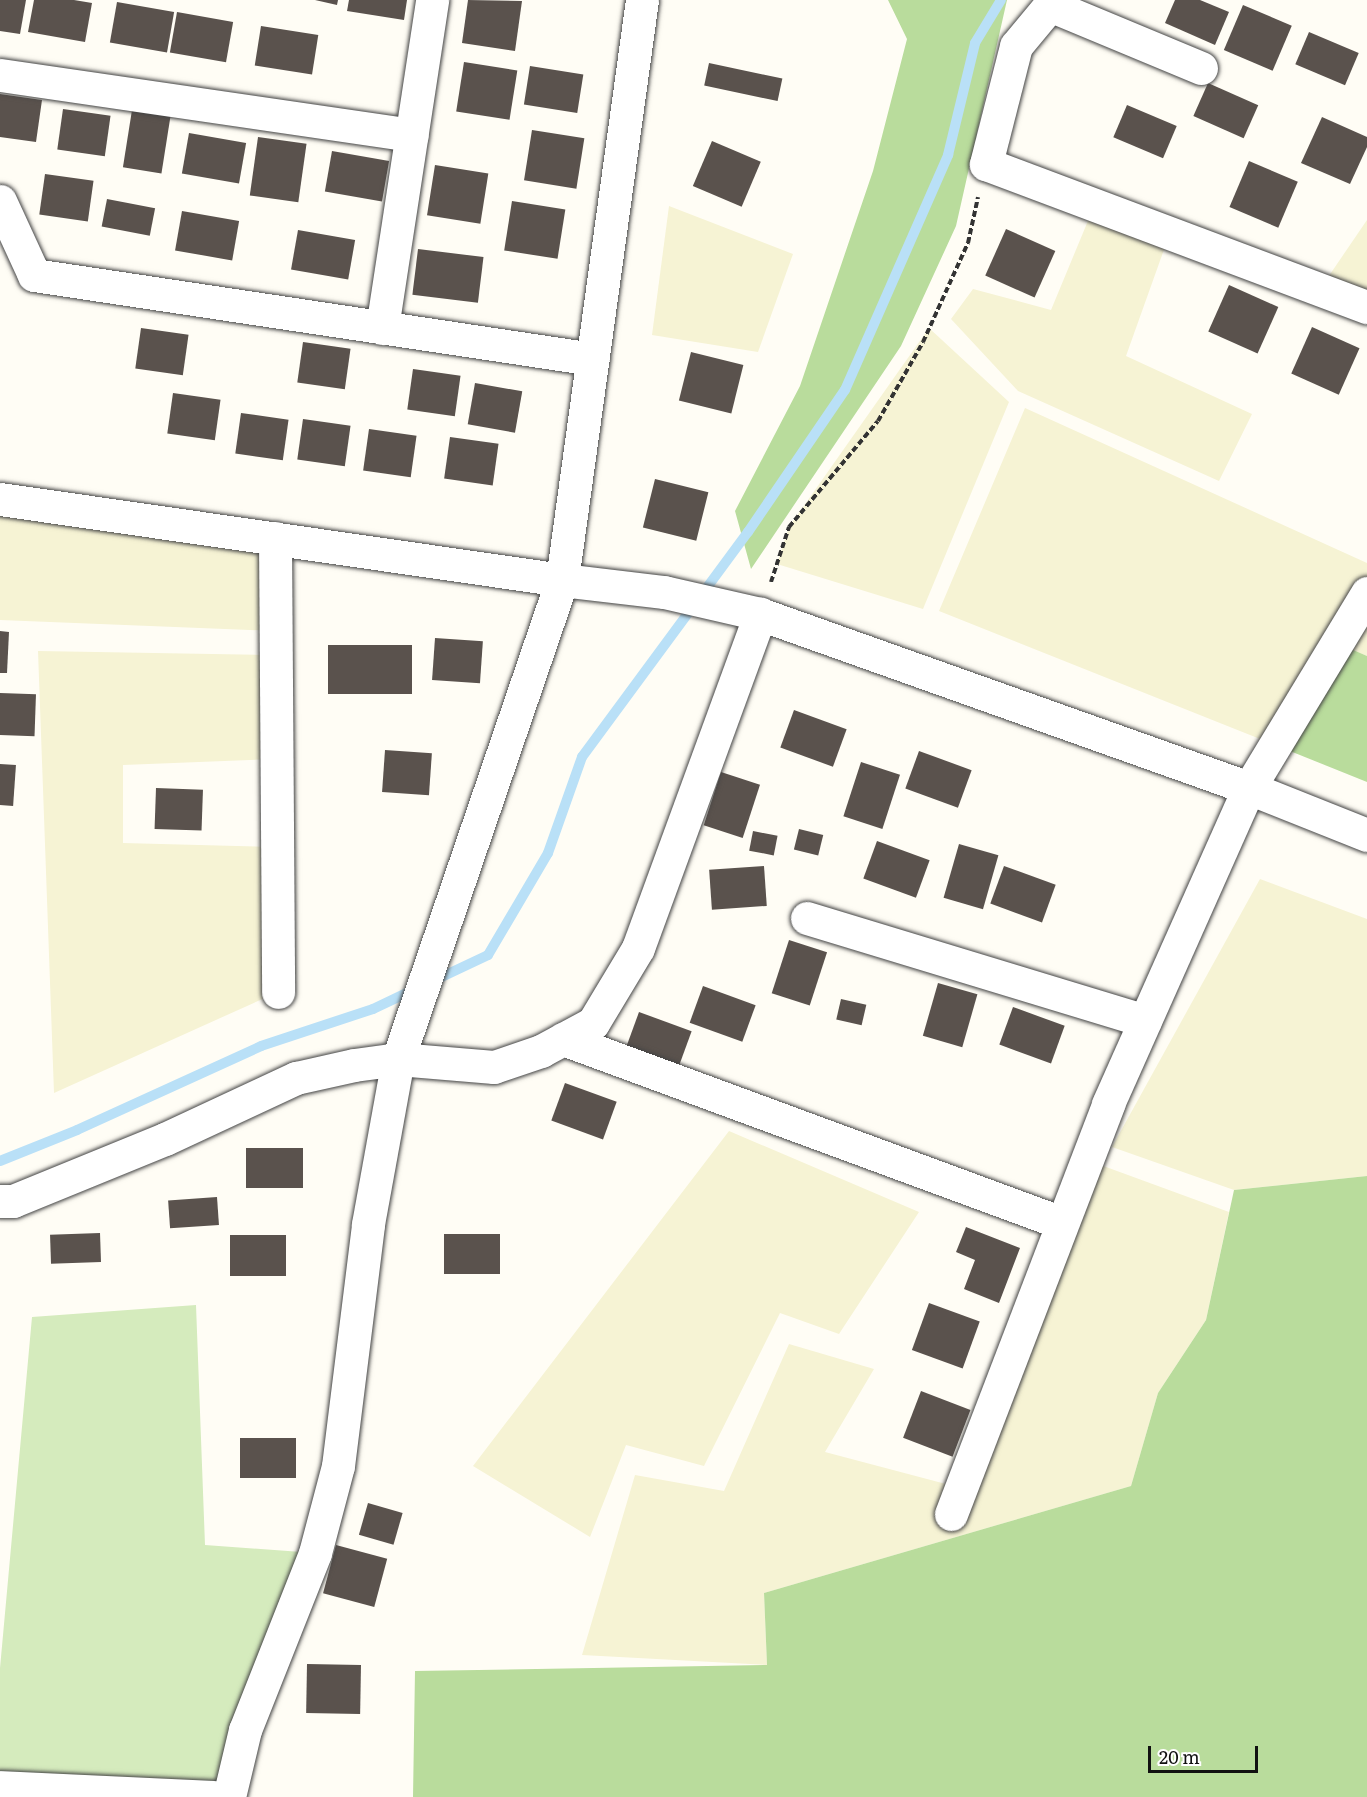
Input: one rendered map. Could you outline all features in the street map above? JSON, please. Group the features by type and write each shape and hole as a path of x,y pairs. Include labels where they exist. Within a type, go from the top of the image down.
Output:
{"street":[{"path":"382,328 432,0"},
{"path":"230,1797 245,1730 315,1553 338,1466 368,1224 398,1059 562,580 642,0"},
{"path":"1201,68 1050,5 1016,46 986,164 1367,307"},
{"path":"0,75 412,135"},
{"path":"0,201 34,275 593,359"},
{"path":"0,499 672,594 760,614 1249,789 1367,835"},
{"path":"276,538 279,992"},
{"path":"951,1514 1108,1104 1249,789 1367,593"},
{"path":"0,1201 13,1201 165,1140 296,1078 354,1065 398,1059 494,1067 541,1051 593,1023 638,948 760,614"},
{"path":"807,918 1145,1021"},
{"path":"563,1039 1062,1223"},
{"path":"0,1787 213,1797"}],"path":[{"path":"760,614 789,527 878,421 923,342 968,243 986,164"}],"shaded area":[{"path":"669,206 793,254 758,352 652,335"},
{"path":"1090,216 1166,244 1126,356 1252,414 1219,481 1018,391 951,319 973,289 1051,310"},
{"path":"1367,220 1367,307 1320,289"},
{"path":"929,328 1009,402 923,609 777,564 789,527"},
{"path":"1025,408 1367,563 1367,656 1337,644 1275,745 939,611"},
{"path":"0,499 275,538 276,631 0,620"},
{"path":"38,651 264,655 276,759 123,765 123,843 277,847 278,992 54,1093"},
{"path":"1260,879 1367,919 1367,1176 1234,1190 1112,1147"},
{"path":"729,1131 919,1212 839,1334 780,1313 704,1466 626,1445 590,1537 473,1466"},
{"path":"1087,1160 1229,1212 1206,1320 1158,1393 1131,1486 764,1593 767,1665 582,1655 635,1475 724,1491 789,1344 874,1369 825,1452 961,1488"}],"green space":[{"path":"888,0 1007,0 956,226 901,346 751,569 735,511 800,386 873,171 907,39"},
{"path":"1337,643 1367,656 1367,782 1275,745"},
{"path":"1367,1176 1367,1797 413,1797 415,1671 767,1665 764,1593 1131,1486 1158,1393 1206,1320 1234,1190"},
{"path":"196,1305 205,1545 315,1553 230,1797 0,1787 0,1668 32,1317"}],"building":[{"path":"0,0 26,0 20,34 0,31"},
{"path":"34,0 74,0 92,3 85,42 28,32"},
{"path":"315,0 338,0 337,5"},
{"path":"349,0 407,0 404,20 347,11"},
{"path":"468,0 522,1 515,51 462,43"},
{"path":"1175,0 1200,0 1229,12 1215,45 1165,23"},
{"path":"117,2 174,12 167,52 110,42"},
{"path":"1243,5 1292,26 1273,71 1224,50"},
{"path":"177,12 233,22 226,62 170,52"},
{"path":"261,26 318,35 312,75 255,66"},
{"path":"1309,32 1359,53 1345,85 1295,64"},
{"path":"464,62 517,70 510,120 456,111"},
{"path":"709,63 782,79 778,101 704,85"},
{"path":"530,66 583,74 577,113 524,105"},
{"path":"1208,83 1258,105 1244,138 1193,116"},
{"path":"0,94 42,100 36,142 0,137"},
{"path":"1127,105 1177,126 1163,158 1113,137"},
{"path":"63,109 111,116 105,156 57,150"},
{"path":"132,110 171,116 161,173 123,167"},
{"path":"1322,117 1367,137 1367,147 1350,184 1301,163"},
{"path":"532,130 584,138 576,189 524,180"},
{"path":"189,133 246,143 239,183 182,173"},
{"path":"258,137 307,144 298,202 250,195"},
{"path":"712,141 761,162 742,207 693,186"},
{"path":"332,151 389,161 382,201 325,191"},
{"path":"1249,161 1298,182 1278,228 1229,207"},
{"path":"435,165 488,173 480,224 427,215"},
{"path":"45,174 94,181 88,221 39,215"},
{"path":"107,199 155,208 150,236 102,226"},
{"path":"512,201 565,209 558,259 504,250"},
{"path":"182,211 239,221 232,260 175,250"},
{"path":"1006,229 1055,251 1035,298 985,276"},
{"path":"298,230 355,240 348,279 291,269"},
{"path":"418,249 484,257 478,303 412,295"},
{"path":"1229,285 1278,307 1258,354 1208,332"},
{"path":"1312,327 1360,348 1339,395 1291,374"},
{"path":"141,328 189,335 183,375 135,369"},
{"path":"303,342 351,349 345,389 297,383"},
{"path":"691,352 743,365 731,414 679,401"},
{"path":"413,369 461,376 455,416 407,410"},
{"path":"475,383 522,391 515,433 468,424"},
{"path":"173,393 221,400 215,440 167,434"},
{"path":"241,413 289,420 283,460 235,454"},
{"path":"303,419 351,426 345,466 297,460"},
{"path":"369,429 417,436 411,477 363,471"},
{"path":"450,437 499,444 493,485 444,479"},
{"path":"655,479 708,492 696,541 643,528"},
{"path":"0,631 9,632 7,673 0,673"},
{"path":"435,638 483,641 480,683 432,680"},
{"path":"328,645 412,645 412,694 328,694"},
{"path":"0,693 36,694 35,736 0,735"},
{"path":"794,710 847,729 833,767 780,748"},
{"path":"385,750 432,753 429,795 382,792"},
{"path":"919,751 972,770 958,808 905,789"},
{"path":"861,762 900,775 882,829 843,816"},
{"path":"0,764 16,765 13,806 0,805"},
{"path":"721,772 760,785 743,838 704,825"},
{"path":"156,788 203,790 202,831 155,829"},
{"path":"799,829 823,835 818,855 794,849"},
{"path":"753,831 778,836 774,855 749,851"},
{"path":"877,841 930,860 916,898 863,879"},
{"path":"959,844 998,855 983,909 944,898"},
{"path":"764,866 767,906 712,910 709,870"},
{"path":"1004,866 1056,885 1042,922 990,904"},
{"path":"789,940 827,952 810,1006 772,993"},
{"path":"938,983 977,994 962,1047 923,1036"},
{"path":"703,986 756,1005 742,1042 690,1023"},
{"path":"841,999 866,1005 862,1025 836,1019"},
{"path":"1013,1007 1065,1026 1051,1063 999,1045"},
{"path":"639,1012 692,1031 678,1069 625,1050"},
{"path":"565,1083 617,1102 603,1139 551,1121"},
{"path":"246,1148 303,1148 303,1188 246,1188"},
{"path":"217,1197 219,1225 170,1228 168,1200"},
{"path":"966,1227 1020,1248 999,1303 964,1289 975,1260 956,1252"},
{"path":"100,1233 101,1262 51,1264 50,1235"},
{"path":"444,1234 500,1234 500,1274 444,1274"},
{"path":"230,1235 286,1235 286,1276 230,1276"},
{"path":"929,1303 980,1321 963,1368 912,1350"},
{"path":"921,1391 970,1410 953,1457 903,1438"},
{"path":"240,1438 296,1438 296,1478 240,1478"},
{"path":"368,1503 403,1513 394,1545 359,1535"},
{"path":"336,1545 387,1559 374,1607 323,1593"},
{"path":"307,1664 361,1665 360,1714 306,1713"}],"waterway":[{"path":"433,981 488,955 548,853 582,757 748,532 845,390 948,155 975,43 1001,0"},
{"path":"0,1161 77,1130 261,1046 373,1009 413,990"}]}
